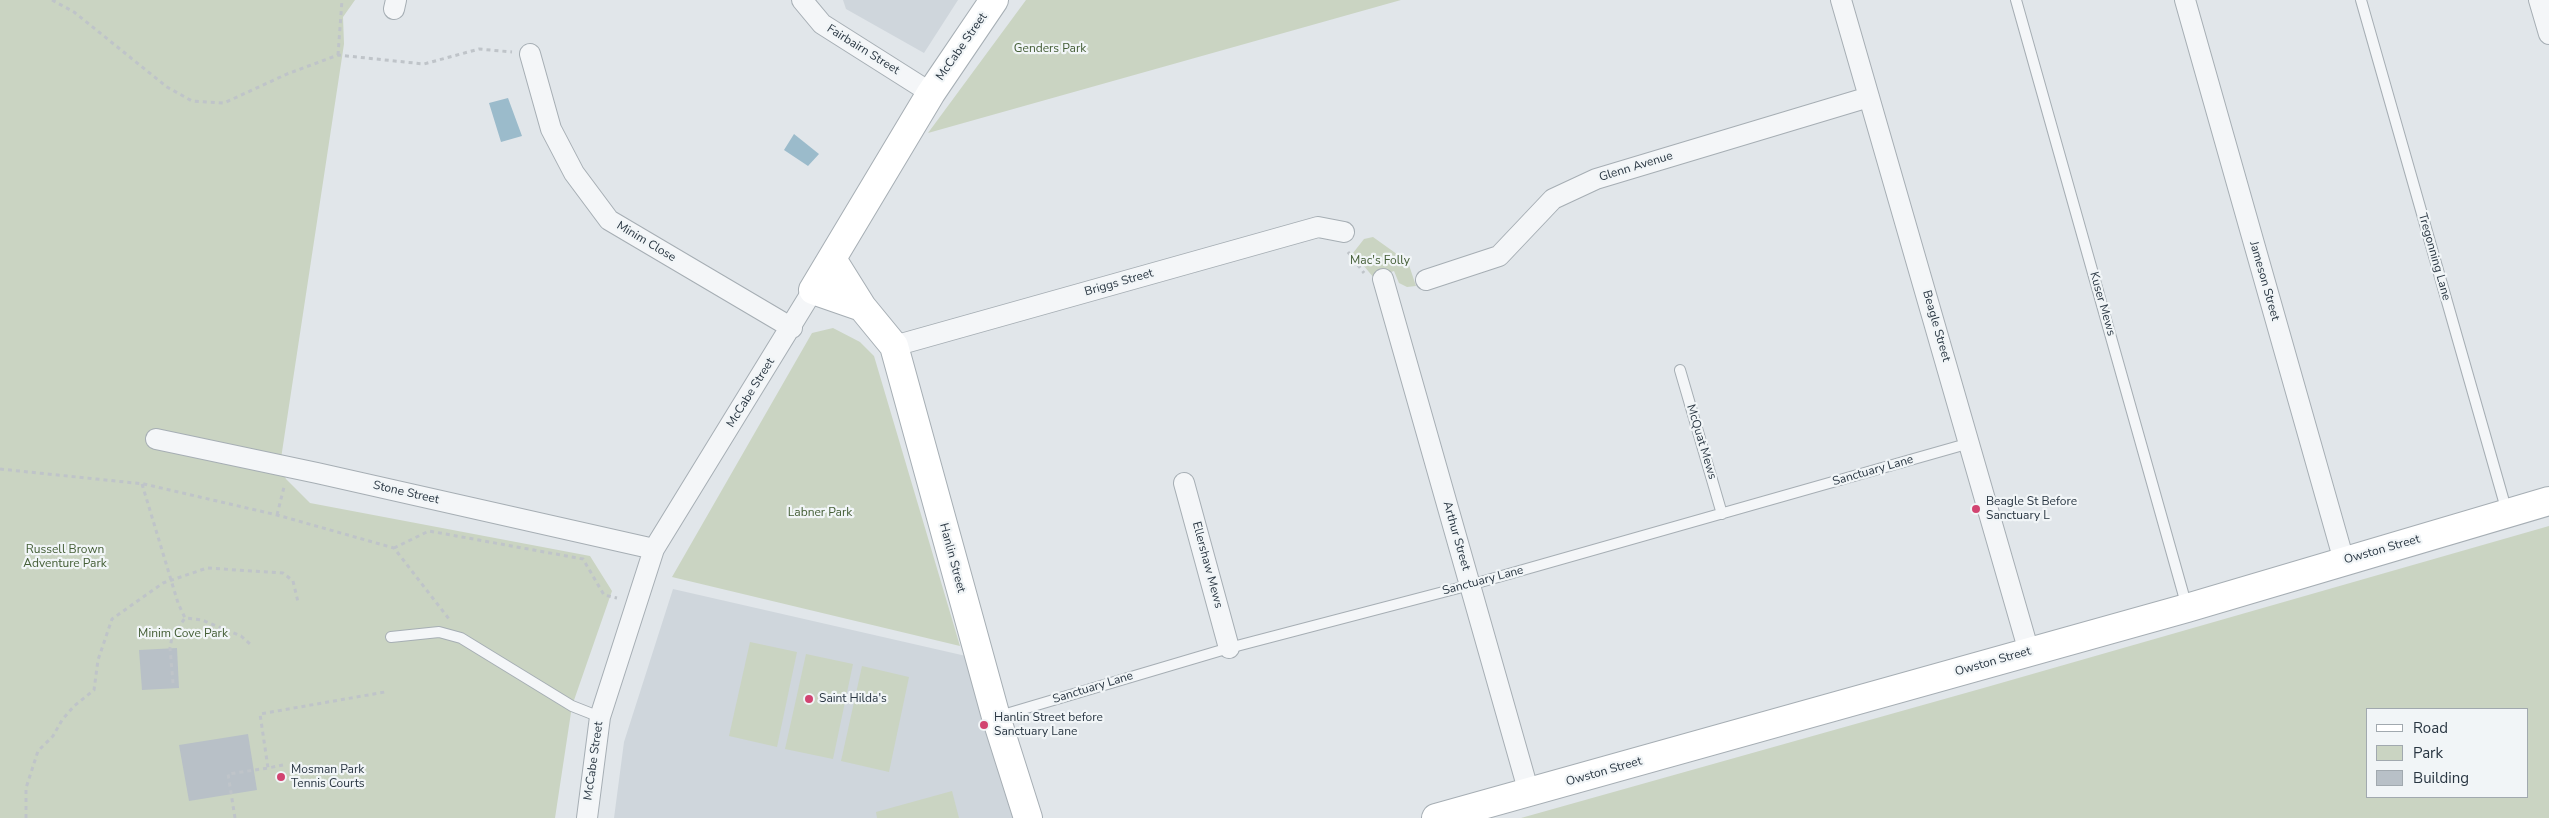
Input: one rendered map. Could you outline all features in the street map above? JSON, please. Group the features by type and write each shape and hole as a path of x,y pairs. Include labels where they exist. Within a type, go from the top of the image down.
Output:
{"street":[{"name":"Fairbairn Street","path":"802,0 822,24 931,92"},
{"name":"McCabe Street","path":"587,818 600,717 654,550 792,328 931,92 994,0"},
{"name":"Beagle Street","path":"1841,0 2029,652"},
{"name":"Jameson Street","path":"2185,0 2344,561"},
{"path":"2539,0 2549,34"},
{"name":"Minim Close","path":"530,54 551,129 574,173 609,220 792,328"},
{"name":"Glenn Avenue","path":"1426,280 1499,256 1553,199 1596,179 1869,97"},
{"name":"Briggs Street","path":"894,346 1318,227 1344,232"},
{"name":"Hanlin Street","path":"832,259 862,307 894,346 996,717 1028,818"},
{"name":"Arthur Street","path":"1384,279 1530,793"},
{"path":"813,290 862,307"},
{"name":"Stone Street","path":"156,439 289,467 654,550"},
{"name":"Ellershaw Mews","path":"1184,483 1230,648"},
{"name":"Owston Street","path":"1436,818 2187,608 2549,501"}],"lane":[{"name":"Kuser Mews","path":"2016,0 2187,608"},
{"name":"Tregonning Lane","path":"2361,0 2508,514"},
{"name":"McQuat Mews","path":"1680,370 1722,514"},
{"name":"Sanctuary Lane","path":"996,717 1230,648 1470,585 1970,443"},
{"path":"391,638 439,632 461,638 572,706 600,717"}],"path":[{"path":"52,0 74,12 167,87 192,101 224,103 287,74 338,55 424,64 479,49 530,54"},
{"path":"338,55 342,0"},
{"path":"1344,232 1348,251 1371,283 1384,279"},
{"path":"277,515 289,467"},
{"path":"0,469 142,484 277,515 394,548 445,612 461,638"},
{"path":"142,484 171,581 185,618"},
{"path":"394,548 429,531 583,559 604,595 637,602"},
{"path":"26,818 26,788 38,751 53,736 62,720 74,706 94,690 98,660 112,619 163,584 208,568 283,573 293,581 298,602"},
{"path":"185,618 202,620 241,636 250,644"},
{"path":"173,683 170,648 172,637 185,618"},
{"path":"268,768 260,714 385,692"},
{"path":"235,818 228,774 283,766"}],"shaded area":[{"path":"843,0 958,0 924,53 846,9"},
{"name":"Saint Hilda's","path":"673,589 966,656 1018,818 614,818 624,742"}],"green space":[{"name":"Minim Cove Park","path":"0,0 355,0 343,17 344,44 280,465 286,479 310,503 590,556 612,591 572,706 555,818 0,818"},
{"name":"Genders Park","path":"1026,0 1401,0 928,133"},
{"name":"Mac's Folly","path":"1373,237 1408,262 1416,286 1407,287 1399,283 1394,271 1374,278 1353,253 1364,239"},
{"name":"Labner Park","path":"833,328 860,342 874,356 960,646 672,577 812,333"},
{"path":"2549,526 2549,818 1521,818 1987,687"},
{"path":"750,642 797,652 777,747 729,736"},
{"path":"806,654 853,664 833,759 785,749"},
{"path":"862,666 909,677 889,772 841,761"},
{"path":"952,791 959,818 877,818 876,812"}],"water":[{"path":"508,98 522,136 501,142 489,103"},
{"path":"794,134 819,154 808,166 784,150"}],"building":[{"path":"177,648 179,688 142,690 139,650"},
{"path":"248,734 257,790 189,801 179,745"}],"place":[{"name":"Beagle St Before Sanctuary L","path":"1976,509"},
{"name":"Saint Hilda's","path":"809,699"},
{"name":"Hanlin Street before Sanctuary Lane","path":"984,725"},
{"name":"Mosman Park Tennis Courts","path":"281,777"}],"park label":[{"name":"Russell Brown Adventure Park","path":"65,557"}]}
